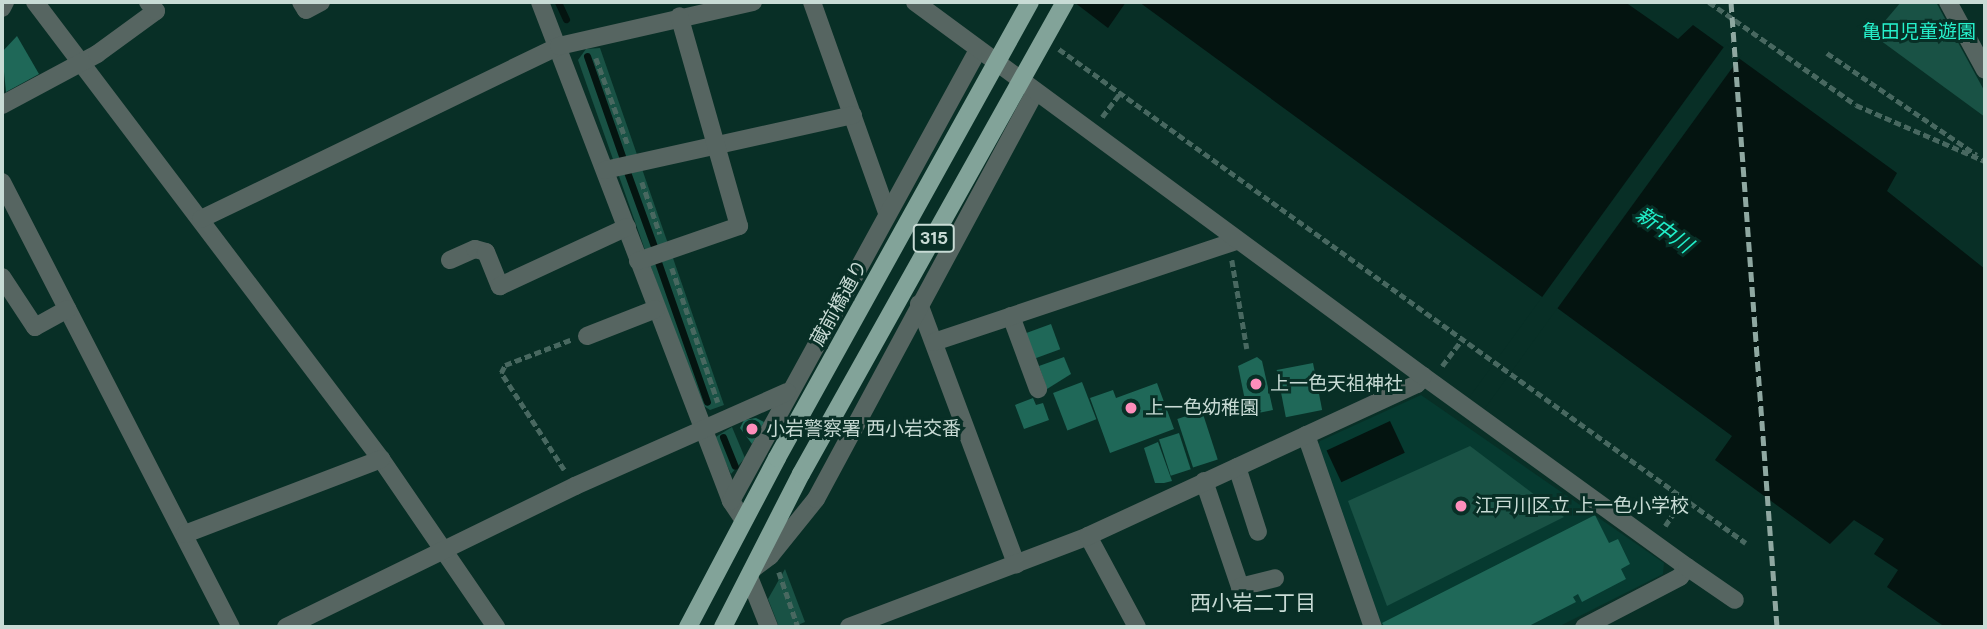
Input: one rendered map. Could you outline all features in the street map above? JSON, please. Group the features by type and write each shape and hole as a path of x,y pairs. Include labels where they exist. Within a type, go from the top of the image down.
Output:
{"main road":[{"name":"蔵前橋通り","path":"688,627 743,519 1030,2"},
{"name":"315","path":"723,627 801,474 1065,2"}],"street":[{"path":"2,8 5,2"},
{"path":"35,2 381,459 496,627"},
{"path":"2,105 82,63 156,11 148,2"},
{"path":"301,2 306,10 321,2"},
{"path":"540,2 627,227 699,428 731,501 743,519"},
{"path":"201,219 559,46 679,16 752,2"},
{"path":"811,2 887,213"},
{"path":"915,2 1423,380 1654,542 1684,572 1735,600"},
{"path":"1955,4 1985,70"},
{"path":"638,261 739,226 679,16"},
{"path":"731,501 786,392 978,50"},
{"path":"768,627 752,572 770,556 816,499 1035,92"},
{"path":"605,170 715,143 853,115"},
{"path":"2,182 231,627"},
{"path":"450,260 475,249 486,252 500,286 627,227"},
{"path":"934,342 1236,241"},
{"path":"2,276 35,327 67,309"},
{"path":"919,304 1016,564"},
{"path":"587,336 656,309"},
{"path":"1011,316 1038,389"},
{"path":"849,627 1088,536 1423,380"},
{"path":"286,627 575,486 699,428 786,392"},
{"path":"1306,435 1373,627"},
{"path":"185,534 381,459"},
{"path":"1237,467 1258,532"},
{"path":"1204,481 1240,587 1275,578"},
{"path":"1088,536 1137,627"},
{"path":"1595,625 1684,572"}],"path":[{"path":"1709,2 1856,105 1985,161"},
{"path":"1827,53 1985,161"},
{"path":"1065,54 1746,542"},
{"path":"1090,132 1120,93"},
{"path":"1232,260 1247,349"},
{"path":"575,486 501,373 505,365 587,336"},
{"path":"1423,380 1462,339"},
{"path":"1654,542 1684,498"},
{"path":"770,556 798,627"}],"shaded area":[{"name":"江戸川区立 上一色小学校","path":"1421,395 1664,563 1663,574 1558,627 1381,627 1317,449 1320,441"}],"green space":[{"name":"亀田児童遊園","path":"1901,2 1936,2 1985,92 1985,117 1873,35"},
{"path":"600,48 724,405 710,410 699,403 578,60 586,49"},
{"path":"732,427 745,458 731,474 714,438"},
{"path":"1470,446 1564,517 1387,606 1348,501"},
{"path":"785,569 805,622 793,627 779,627 768,599"}],"water":[{"path":"1074,2 1126,2 1108,28"},
{"name":"新中川","path":"1139,2 1625,2 1678,39 1693,25 1897,173 1887,191 1985,269 1985,627 1945,627 1887,587 1898,570 1874,554 1884,539 1854,520 1830,544 1715,460 1732,436"},
{"path":"1390,421 1405,453 1341,482 1327,451"}],"pier":[{"path":"1726,44 1741,55 1473,425 1457,414"}],"building":[{"path":"17,36 39,74 6,92 2,52"},
{"path":"1051,324 1060,349 1035,359 1026,333"},
{"path":"1064,357 1071,374 1047,389 1039,366"},
{"path":"1257,357 1262,361 1273,410 1248,415 1238,366"},
{"path":"1313,363 1322,410 1286,417 1277,370"},
{"path":"1082,382 1096,419 1067,430 1053,393"},
{"path":"1157,383 1174,429 1110,453 1090,398 1113,390 1116,398"},
{"path":"1033,398 1036,405 1043,403 1049,420 1024,429 1015,405"},
{"path":"1202,411 1218,460 1193,468 1177,419"},
{"path":"756,418 764,422 752,444 740,428 744,420"},
{"path":"1179,433 1191,469 1171,476 1159,439"},
{"path":"1158,442 1172,481 1164,483 1155,483 1144,448"},
{"path":"1595,515 1609,543 1618,539 1630,564 1621,569 1626,579 1582,602 1578,594 1573,597 1576,602 1527,627 1385,627 1382,623"}],"waterway":[{"path":"558,2 566,19"},
{"path":"587,56 623,159"},
{"path":"626,169 655,249"},
{"path":"658,262 707,402"},
{"path":"723,437 735,466"}],"railway":[{"path":"1731,2 1777,627"}],"place":[{"name":"上一色天祖神社","path":"1256,384"},
{"name":"上一色幼稚園","path":"1131,408"},
{"name":"小岩警察署 西小岩交番","path":"752,429"},
{"name":"江戸川区立 上一色小学校","path":"1461,506"}],"district":[{"name":"西小岩二丁目","path":"1253,603"}]}
